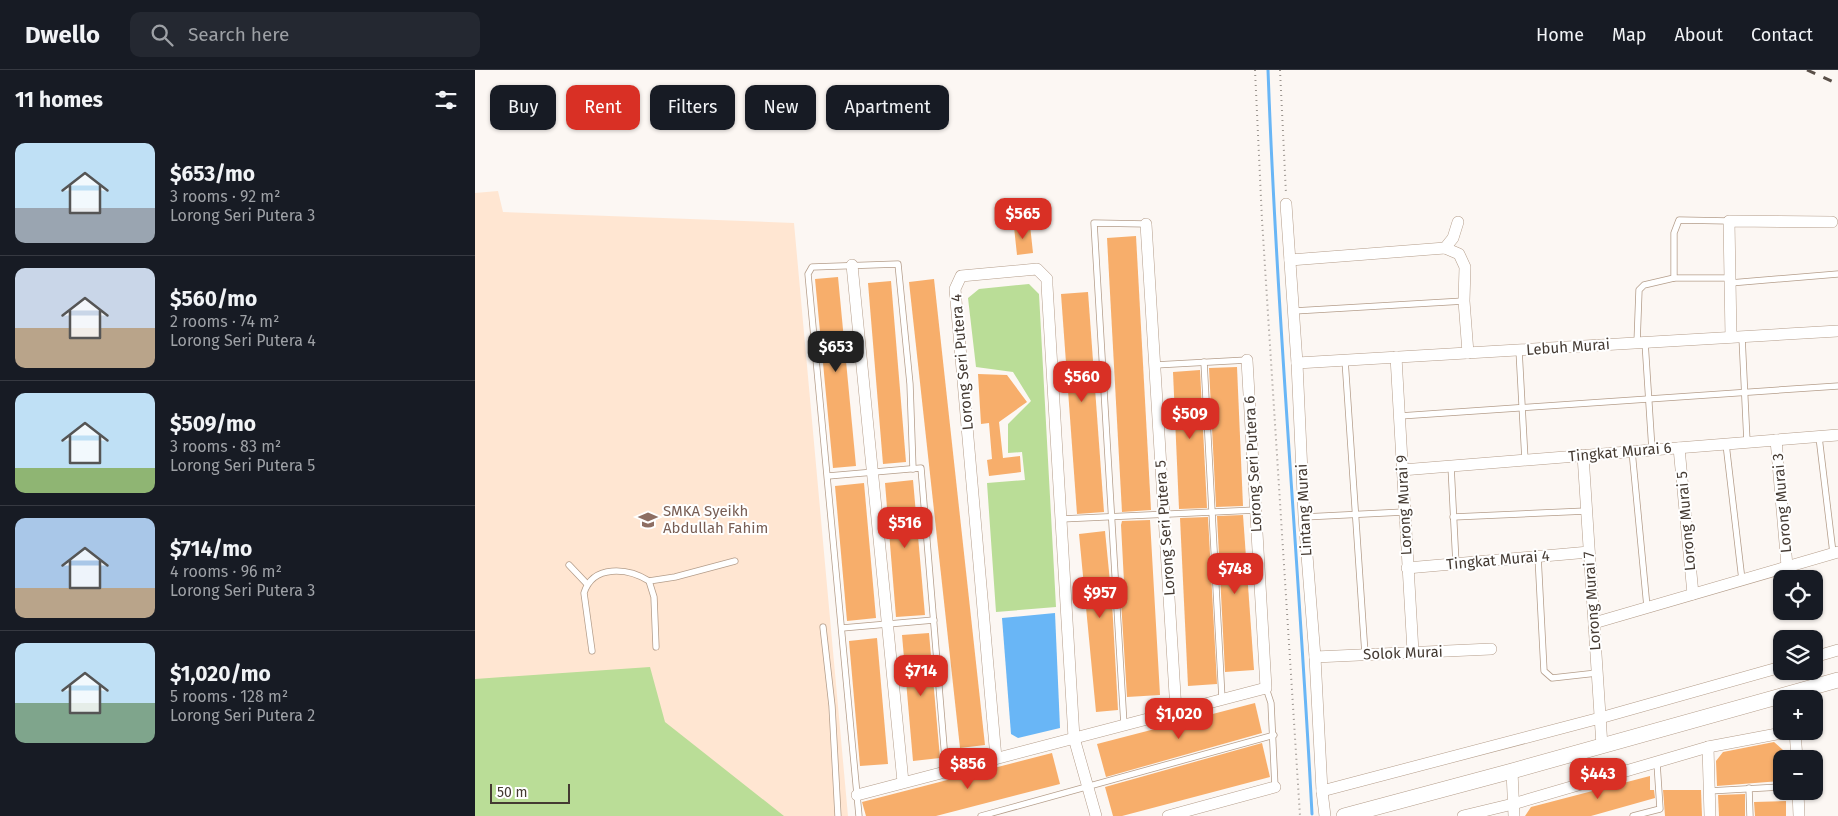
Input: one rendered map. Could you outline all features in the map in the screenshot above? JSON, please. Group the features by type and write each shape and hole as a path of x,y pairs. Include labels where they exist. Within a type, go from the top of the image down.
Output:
{"street":[{"name":"Lintang Murai","path":"1286,204 1297,363 1304,518 1325,816"},
{"path":"1736,337 1730,280 1729,221 1835,226"},
{"path":"1445,248 1453,238 1458,222"},
{"name":"Lorong Seri Putera 5","path":"1146,224 1176,711"},
{"path":"1290,260 1445,248 1459,254 1465,267 1464,301 1468,353"},
{"path":"852,265 903,782"},
{"name":"Lorong Seri Putera 4","path":"996,758 955,289 961,276 1037,269 1047,279 1074,738 1096,816"},
{"name":"Lebuh Murai","path":"1297,363 1838,331"},
{"name":"Lorong Murai 9","path":"1396,357 1413,652"},
{"name":"Lorong Seri Putera 6","path":"1247,360 1266,688"},
{"name":"Tingkat Murai 6","path":"1402,470 1838,435"},
{"name":"Lorong Murai 3","path":"1776,440 1787,566"},
{"name":"Lorong Murai 5","path":"1679,448 1693,594"},
{"name":"Lorong Murai 7","path":"1583,455 1602,746"},
{"name":"Tingkat Murai 4","path":"1407,568 1589,552"},
{"path":"1594,623 1835,552"},
{"name":"Solok Murai","path":"1315,657 1491,649"},
{"path":"1823,654 1838,650"},
{"path":"1322,791 1600,718 1773,668"},
{"path":"1809,690 1838,680"},
{"path":"857,794 1266,688"},
{"path":"1344,816 1773,701"},
{"path":"1463,816 1514,810 1707,747 1773,735"},
{"path":"1707,747 1710,816"},
{"path":"1512,771 1514,810"},
{"path":"1167,816 1275,787"},
{"path":"1798,800 1799,816"}],"lane":[{"path":"1674,278 1674,233 1679,220 1729,221"},
{"path":"1124,725 1094,223 1146,224"},
{"path":"859,816 808,274 812,267 898,264 910,384 913,468"},
{"path":"1652,450 1649,399 1641,343 1639,290 1644,286 1674,278 1730,280 1838,274"},
{"path":"1294,311 1464,301"},
{"path":"1736,337 1745,392 1747,442"},
{"path":"1519,350 1525,460"},
{"path":"1155,365 1247,360"},
{"path":"1345,360 1365,654"},
{"path":"1204,362 1222,699"},
{"path":"1400,416 1838,386"},
{"path":"1819,436 1835,552"},
{"path":"1726,444 1743,580"},
{"path":"1632,451 1647,607"},
{"path":"1451,466 1456,564"},
{"path":"828,476 921,468 947,771"},
{"path":"1061,519 1256,510"},
{"path":"1453,517 1586,510"},
{"path":"1304,518 1405,512"},
{"path":"1539,556 1544,671 1552,678 1597,673"},
{"path":"592,651 584,593 587,584 592,578 609,570 636,573 649,581 675,577 735,561"},
{"path":"569,564 587,584"},
{"path":"649,581 654,597 656,647"},
{"path":"842,628 934,620"},
{"path":"823,627 832,706 838,816"},
{"path":"1266,688 1271,703 1275,787"},
{"path":"981,816 1273,735"},
{"path":"1633,816 1660,809 1657,763"},
{"path":"1709,792 1773,787"},
{"path":"1749,788 1750,816"}],"path":[{"path":"1255,70 1262,220 1301,816"},
{"path":"1280,70 1286,204"}],"shaded area":[{"name":"SMKA Syeikh Abdullah Fahim","path":"498,191 503,212 794,223 848,816 475,816 475,193"}],"green space":[{"path":"1029,284 1039,294 1056,607 996,612 987,483 1025,480 1022,452 1008,453 1008,424 1031,401 1013,372 976,367 968,298 979,289"},
{"path":"650,667 665,722 784,816 475,816 475,679"}],"water":[{"path":"1055,613 1060,728 1018,738 1011,734 1002,618"}],"building":[{"path":"1030,225 1033,253 1017,255 1014,227"},
{"path":"1136,236 1151,510 1122,512 1107,238"},
{"path":"838,277 856,466 833,468 815,279"},
{"path":"934,279 985,745 960,748 909,282"},
{"path":"891,281 906,462 883,464 868,283"},
{"path":"1088,292 1104,512 1077,514 1061,294"},
{"path":"1237,367 1243,506 1216,507 1209,368"},
{"path":"1200,370 1207,508 1179,509 1173,372"},
{"path":"978,374 1007,375 1027,402 999,422 1003,458 1020,456 1021,472 989,476 987,460 992,459 989,423 981,424"},
{"path":"913,480 925,615 896,617 885,483"},
{"path":"864,483 876,618 847,621 835,486"},
{"path":"1243,515 1254,670 1225,672 1217,516"},
{"path":"1208,517 1217,684 1188,686 1180,518"},
{"path":"1150,520 1160,695 1127,697 1121,601 1125,601 1121,525 1122,521"},
{"path":"1105,531 1112,602 1118,710 1096,712 1079,534"},
{"path":"929,633 940,758 913,761 902,635"},
{"path":"877,638 888,764 860,766 849,641"},
{"path":"1255,703 1262,733 1106,777 1097,744"},
{"path":"1774,742 1783,750 1773,750 1773,782 1717,786 1716,761 1723,752"},
{"path":"1262,743 1270,777 1122,816 1113,816 1105,787"},
{"path":"1052,753 1060,784 936,816 866,816 862,802"},
{"path":"1650,776 1650,790 1654,790 1655,798 1591,816 1525,816 1531,807"},
{"path":"1663,790 1701,790 1702,816 1665,816"},
{"path":"1745,794 1745,816 1719,816 1718,795"},
{"path":"1786,801 1786,816 1755,816 1754,802"}],"waterway":[{"path":"1268,70 1282,349 1312,814"}],"railway":[{"path":"1807,70 1838,84"}],"place":[{"name":"SMKA Syeikh Abdullah Fahim","path":"648,520"}]}
